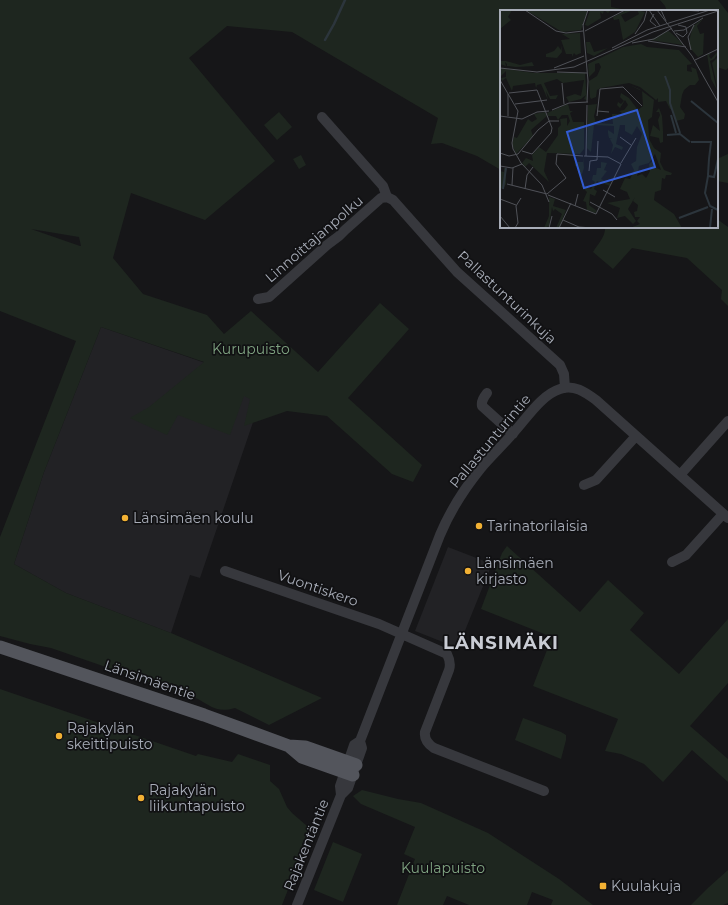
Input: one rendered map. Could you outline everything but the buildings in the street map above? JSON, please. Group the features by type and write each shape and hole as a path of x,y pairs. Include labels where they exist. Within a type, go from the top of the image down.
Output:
{"main road":[{"name":"Länsimäentie","path":"0,647 204,715 289,746 302,757 350,769"}],"street":[{"path":"322,117 383,186 387,197"},
{"name":"Linnoittajanpolku","path":"258,299 269,297 327,245 340,236 381,198 387,197"},
{"name":"Pallastunturinkuja","path":"387,197 393,200 457,272 560,365 564,374 565,388"},
{"path":"565,388 572,388 586,392 726,516 686,556 672,562"},
{"name":"Pallastunturintie","path":"350,769 362,748 360,742 401,633 440,535 453,508 482,468 538,405 559,389 565,388"},
{"path":"487,393 483,398 482,406 513,434"},
{"path":"680,475 728,421"},
{"path":"584,485 596,480 636,436"},
{"name":"Vuontiskero","path":"226,571 379,624 447,654 451,664 424,736 429,745 544,791"},
{"name":"Rajakentäntie","path":"297,905 341,795 340,786 350,769"}],"shaded area":[{"name":"Länsimäen koulu","path":"101,327 266,384 200,578 190,575 171,633 66,593 14,564 44,472"},
{"path":"448,547 492,564 458,648 415,631"}],"green space":[{"name":"Kurupuisto","path":"0,0 611,0 611,7 627,10 500,10 500,169 477,156 442,143 431,144 438,118 292,32 227,26 189,58 275,161 205,220 131,193 113,258 143,294 207,315 224,334 251,311 318,372 380,303 409,329 348,398 422,465 413,482 392,474 327,416 287,411 244,426 250,399 244,396 230,435 178,415 167,435 130,418 149,407 204,362 101,327 44,472 14,564 66,593 171,633 322,698 269,725 235,708 224,710 215,708 198,699 51,648 0,636 0,537 76,341 0,311","holes":["31,229 79,237 80,246"]},
{"path":"660,0 718,0 728,13 728,68 726,70 718,67 718,10 667,10"},
{"path":"279,112 292,127 277,140 264,125"},
{"path":"728,154 728,183 718,181 718,159"},
{"path":"301,155 306,165 299,169 293,159"},
{"path":"718,220 728,227 728,306 721,299 722,290 687,258 632,248 613,269 593,252 603,237 605,228 718,228"},
{"path":"507,546 580,612 608,580 644,613 630,630 679,674 728,619 728,683 690,726 728,759 728,782 692,750 663,782 644,764 621,754 605,751 618,719 533,686 552,637 481,609 502,553"},
{"name":"Rajakylän liikuntapuisto","path":"0,689 196,756 198,754 232,762 238,754 270,765 270,781 279,789 287,807 307,826 309,836 282,905 0,905"},
{"path":"523,718 566,735 561,759 515,740"},
{"name":"Kuulapuisto","path":"362,790 421,803 488,833 559,879 593,905 551,905 553,900 532,892 527,905 469,905 447,896 443,905 397,905 415,859 404,854 415,827 361,804 353,796"},
{"path":"333,842 362,854 343,902 314,890"},
{"path":"728,870 728,903 723,905 691,905 709,887"}],"waterway":[{"path":"325,40 345,0"}],"place":[{"name":"Länsimäen koulu","path":"125,518"},
{"name":"Tarinatorilaisia","path":"479,526"},
{"name":"Länsimäen kirjasto","path":"468,571"},
{"name":"Rajakylän skeittipuisto","path":"59,736"},
{"name":"Rajakylän liikuntapuisto","path":"141,798"},
{"name":"Kuulakuja","path":"603,886"}],"district":[{"name":"LÄNSIMÄKI","path":"501,643"}]}
